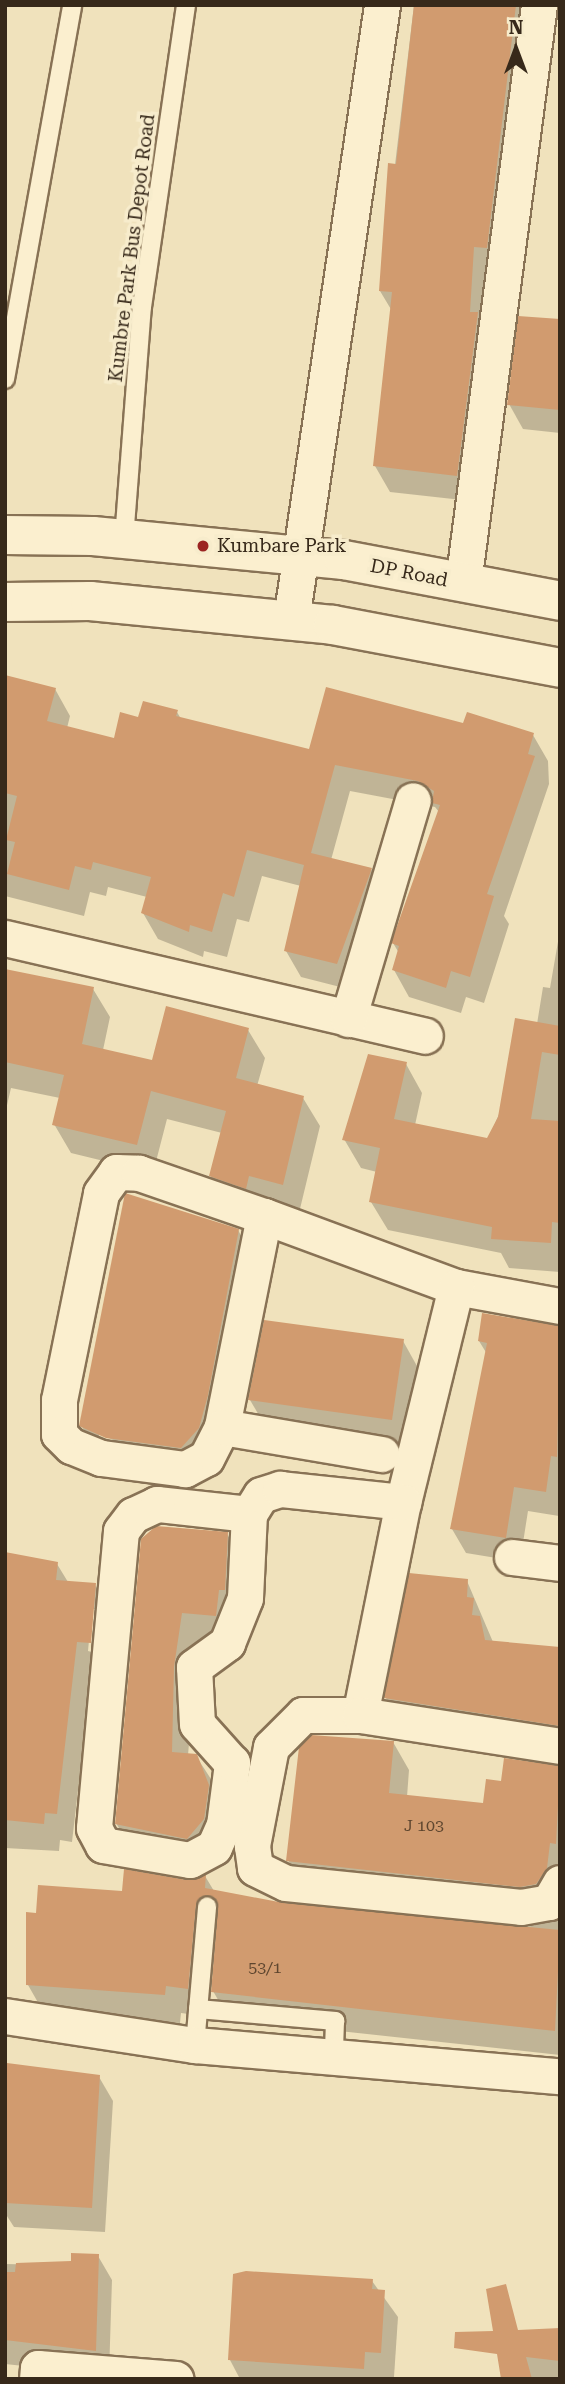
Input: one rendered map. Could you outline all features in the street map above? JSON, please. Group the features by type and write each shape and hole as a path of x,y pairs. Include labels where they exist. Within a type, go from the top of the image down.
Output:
{"main road":[{"name":"DP Road","path":"5,535 124,539 300,556 560,601"},
{"path":"5,602 210,611 291,620 560,668"}],"street":[{"path":"291,620 382,5"},
{"path":"463,583 540,5"},
{"path":"348,1019 413,800"},
{"path":"5,938 425,1037"},
{"path":"264,1216 222,1427 206,1458 185,1469 101,1458 59,1434 59,1400 101,1193 116,1172 139,1173 264,1216 456,1287 560,1306"},
{"path":"360,1715 403,1502 456,1287"},
{"path":"222,1427 382,1454"},
{"path":"248,1514 157,1504 133,1515 121,1531 94,1828 103,1845 190,1860 214,1847 224,1825 232,1763 197,1724 194,1667 227,1643 244,1598 248,1514 261,1495 280,1489 403,1502"},
{"path":"512,1557 560,1563"},
{"path":"560,1746 360,1715 303,1715 271,1747 252,1846 255,1868 286,1883 521,1907 549,1902 560,1883"},
{"path":"5,2016 195,2045 560,2077"},
{"path":"37,2379 38,2368 176,2379"}],"lane":[{"path":"5,379 72,5"},
{"name":"Kumbre Park Bus Depot Road","path":"124,539 142,307 186,5"},
{"path":"195,2045 207,1907"},
{"path":"198,2009 335,2021 334,2057"}],"building":[{"path":"414,5 516,5 487,248 474,247 470,312 478,312 457,476 373,466 392,292 379,291 388,163 396,164"},
{"path":"518,316 560,319 560,410 507,405"},
{"path":"5,675 56,688 47,721 114,738 120,712 138,717 143,701 178,710 176,716 309,749 326,687 463,723 467,712 534,733 528,754 535,756 487,894 494,896 470,977 451,971 446,988 392,970 399,946 391,943 440,805 432,803 434,791 418,781 335,765 311,853 372,868 337,964 284,951 304,865 247,850 234,897 223,893 212,932 190,925 189,932 141,913 151,877 93,862 91,870 75,866 69,890 7,874 15,842 6,840 17,796 5,793"},
{"path":"5,969 94,987 82,1044 152,1060 166,1006 249,1028 236,1078 304,1096 283,1185 249,1176 246,1189 209,1176 226,1111 151,1091 137,1145 52,1125 64,1075 5,1062"},
{"path":"515,1018 560,1026 560,1055 542,1052 531,1119 560,1121 560,1223 552,1222 551,1243 491,1239 492,1227 369,1202 380,1148 342,1140 368,1054 407,1062 394,1119 487,1138 498,1117"},
{"path":"125,1193 239,1229 208,1395 199,1428 181,1448 106,1438 79,1426"},
{"path":"482,1313 560,1326 557,1457 551,1456 546,1492 514,1487 506,1538 450,1529 487,1343 478,1341"},
{"path":"264,1320 404,1339 392,1420 248,1400"},
{"path":"156,1526 228,1532 225,1590 219,1590 216,1616 182,1613 174,1667 172,1752 197,1754 209,1785 204,1819 187,1839 115,1824 141,1539"},
{"path":"5,1552 58,1562 56,1580 96,1583 91,1643 77,1642 57,1814 45,1813 44,1824 5,1820"},
{"path":"409,1573 468,1579 467,1597 474,1598 472,1615 480,1616 485,1640 560,1647 560,1726 384,1698"},
{"path":"311,1735 394,1741 389,1793 483,1803 486,1779 501,1781 504,1758 560,1766 556,1844 550,1843 547,1868 536,1884 520,1887 286,1861 299,1747"},
{"path":"124,1869 187,1880 206,1874 205,1888 284,1903 560,1930 555,2031 211,1992 218,1908 209,1896 196,1905 188,1989 166,1986 165,1995 26,1985 26,1912 36,1913 38,1885 122,1891"},
{"path":"7,2063 100,2075 92,2208 5,2203"},
{"path":"71,2253 99,2254 96,2351 5,2340 5,2272 15,2272 16,2263 71,2261"},
{"path":"246,2271 373,2279 372,2289 385,2290 381,2353 365,2352 364,2369 228,2360 233,2274"},
{"path":"506,2284 518,2330 560,2328 560,2361 526,2357 532,2379 501,2379 497,2354 454,2348 455,2332 493,2331 486,2289"}],"place":[{"name":"Kumbare Park","path":"203,546"}]}
